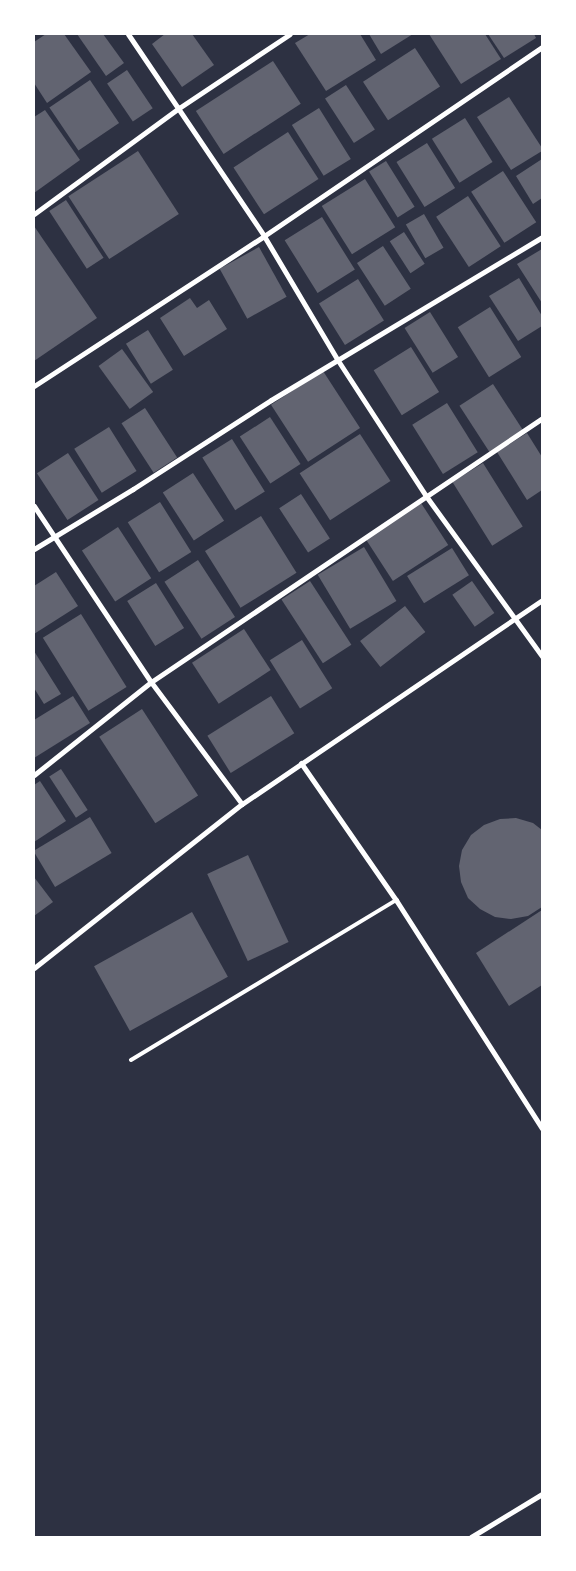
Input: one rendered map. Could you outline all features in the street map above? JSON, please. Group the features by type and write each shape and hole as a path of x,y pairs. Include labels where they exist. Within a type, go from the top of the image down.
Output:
{"street":[{"path":"128,34 264,236 337,359 426,496 542,656"},
{"path":"34,214 179,108 290,34"},
{"path":"34,386 264,236 542,47"},
{"path":"34,549 133,489 337,359 542,237"},
{"path":"34,775 151,682 542,418"},
{"path":"34,506 151,682 242,804"},
{"path":"34,968 242,804 542,600"},
{"path":"301,763 396,900 542,1128"},
{"path":"471,1537 542,1494"}],"lane":[{"path":"131,1060 396,900"}],"building":[{"path":"46,34 64,34 91,72 47,103 34,83 34,42"},
{"path":"77,34 103,34 124,63 106,76"},
{"path":"165,34 192,34 214,65 182,87 152,44"},
{"path":"310,34 360,34 376,60 326,91 295,43"},
{"path":"369,34 413,34 381,54"},
{"path":"429,34 485,34 501,59 461,84"},
{"path":"488,34 534,34 536,38 504,58"},
{"path":"415,48 440,87 388,120 363,82"},
{"path":"273,61 301,104 224,154 196,111"},
{"path":"127,70 153,108 133,122 107,83"},
{"path":"90,80 119,123 78,151 49,107"},
{"path":"346,85 375,129 354,143 325,99"},
{"path":"509,97 542,148 542,151 511,170 477,117"},
{"path":"319,108 351,159 324,176 292,125"},
{"path":"45,110 80,160 34,193 34,117"},
{"path":"465,118 493,162 459,183 432,139"},
{"path":"288,132 318,179 264,214 233,167"},
{"path":"427,143 455,188 425,207 396,162"},
{"path":"138,151 179,214 109,259 68,196"},
{"path":"542,159 542,198 533,204 516,176"},
{"path":"386,161 415,207 398,217 369,172"},
{"path":"503,171 536,222 504,243 471,192"},
{"path":"365,179 395,227 352,254 322,206"},
{"path":"468,196 501,246 469,267 436,217"},
{"path":"66,200 104,258 87,269 49,211"},
{"path":"424,214 444,248 425,258 406,224"},
{"path":"322,217 355,270 318,293 285,240"},
{"path":"34,226 97,318 34,361"},
{"path":"404,232 425,264 410,273 390,241"},
{"path":"383,246 411,289 385,306 357,263"},
{"path":"259,247 287,297 247,319 220,269"},
{"path":"542,249 542,303 517,264"},
{"path":"519,278 542,316 542,326 518,341 489,296"},
{"path":"358,279 384,321 345,345 319,303"},
{"path":"190,298 197,308 209,300 227,329 184,356 160,318"},
{"path":"490,307 521,357 489,377 458,327"},
{"path":"430,312 458,357 433,373 405,328"},
{"path":"148,330 173,370 151,384 126,344"},
{"path":"411,347 439,392 402,415 374,370"},
{"path":"122,349 153,392 130,409 99,366"},
{"path":"323,371 360,428 308,462 271,405"},
{"path":"493,384 523,431 490,453 459,406"},
{"path":"447,403 478,452 443,474 412,425"},
{"path":"145,408 177,457 154,473 122,423"},
{"path":"270,417 300,464 270,484 240,437"},
{"path":"109,427 137,471 102,493 74,449"},
{"path":"527,433 542,457 542,490 527,500 497,452"},
{"path":"360,434 390,481 330,520 300,473"},
{"path":"232,439 265,492 235,510 202,458"},
{"path":"68,453 98,500 67,520 37,473"},
{"path":"483,463 523,527 492,546 452,482"},
{"path":"193,473 224,521 194,540 163,493"},
{"path":"301,494 330,538 308,553 279,508"},
{"path":"160,502 191,552 159,572 128,522"},
{"path":"421,503 448,545 393,581 366,539"},
{"path":"261,516 297,573 241,608 205,551"},
{"path":"118,527 151,578 115,602 82,550"},
{"path":"364,547 396,601 350,629 318,575"},
{"path":"452,548 469,575 424,603 407,576"},
{"path":"198,560 235,617 201,639 164,582"},
{"path":"56,572 78,606 34,634 34,586"},
{"path":"310,581 351,645 323,663 281,600"},
{"path":"472,581 494,613 475,627 452,595"},
{"path":"156,583 184,628 155,646 127,601"},
{"path":"405,606 425,632 380,667 360,641"},
{"path":"81,614 127,687 88,711 43,638"},
{"path":"244,629 271,670 219,704 192,663"},
{"path":"302,640 332,688 300,708 270,660"},
{"path":"34,651 61,694 44,704 34,688"},
{"path":"73,696 90,723 34,758 34,720"},
{"path":"271,696 294,733 231,773 207,736"},
{"path":"142,709 198,795 155,823 99,737"},
{"path":"61,769 88,810 76,818 49,777"},
{"path":"40,781 66,821 34,842 34,785"},
{"path":"90,817 112,853 55,887 34,851"},
{"path":"516,818 533,823 542,830 542,907 528,916 511,919 495,917 480,909 468,898 461,882 459,866 462,850 471,835 484,825 500,819"},
{"path":"248,855 289,942 248,961 207,874"},
{"path":"34,877 53,902 34,916"},
{"path":"542,910 542,985 509,1006 476,953"},
{"path":"192,912 228,977 130,1031 94,966"}]}
